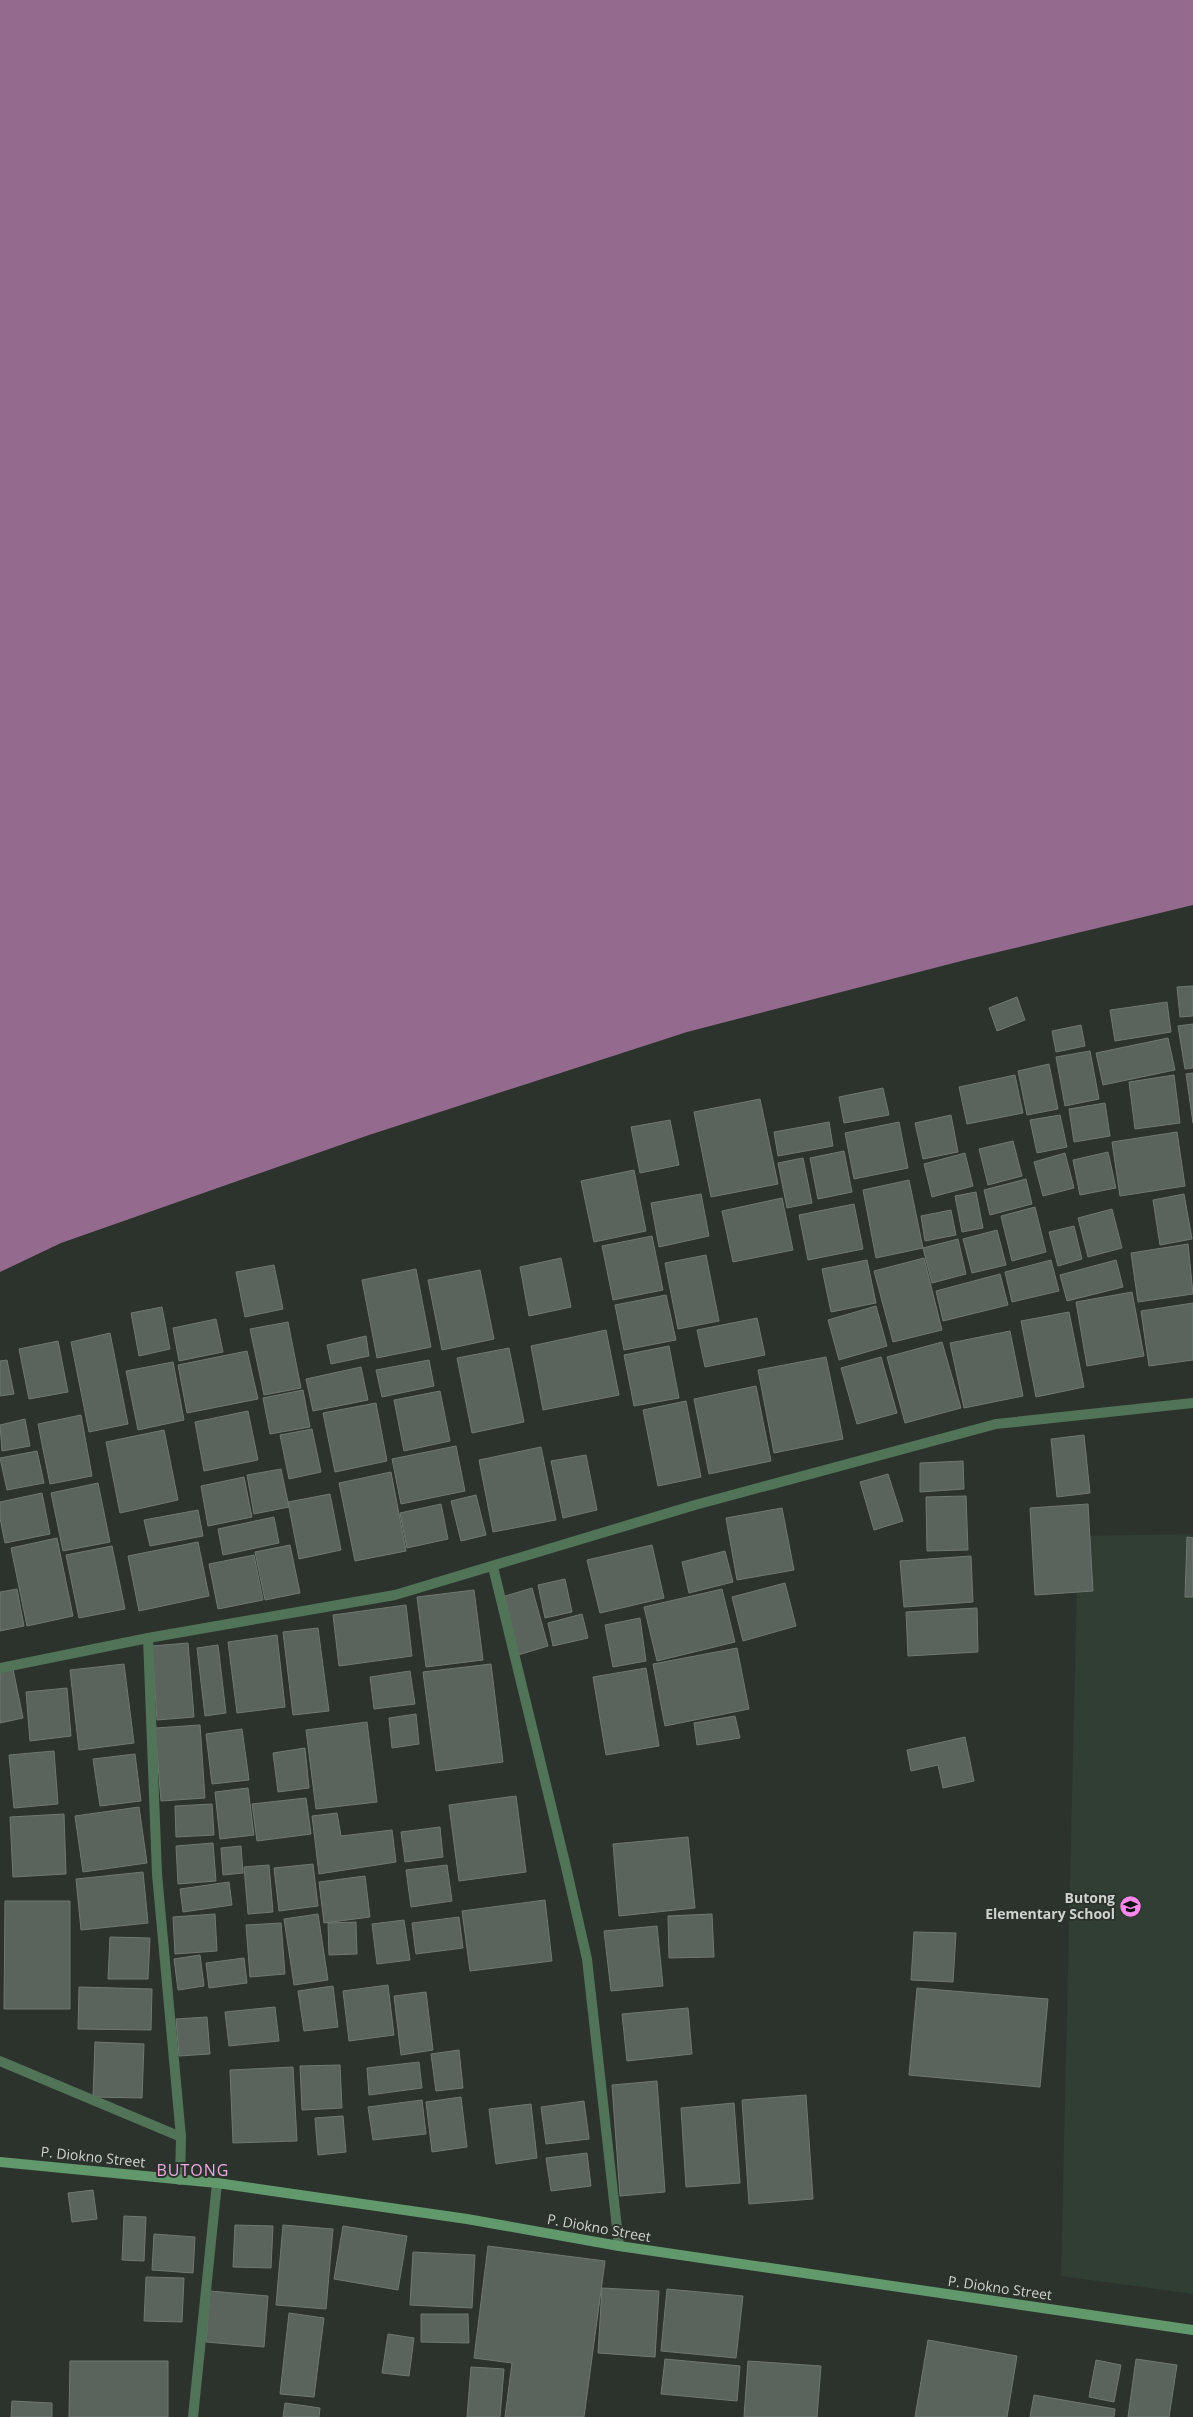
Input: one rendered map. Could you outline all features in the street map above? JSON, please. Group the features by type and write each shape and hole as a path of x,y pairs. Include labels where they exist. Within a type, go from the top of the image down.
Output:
{"main road":[{"name":"P. Diokno Street","path":"0,2162 217,2183 467,2219 619,2246 1193,2330"}],"street":[{"path":"0,1668 148,1638 395,1595 695,1505 996,1424 1193,1403"},
{"path":"493,1567 587,1959 619,2246"},
{"path":"148,1638 157,1874 182,2137 180,2180"},
{"path":"0,2061 182,2137"},
{"path":"193,2417 217,2183"}],"shaded area":[{"path":"0,0 1193,0 1193,905 969,959 687,1032 369,1135 61,1243 0,1272"},
{"name":"Butong Elementary School","path":"1193,1534 1193,2294 1061,2276 1078,1536"}],"building":[{"path":"1193,986 1193,1016 1180,1017 1177,987"},
{"path":"1017,997 1025,1020 997,1031 989,1008"},
{"path":"1167,1002 1171,1032 1115,1041 1110,1010"},
{"path":"1193,1024 1193,1068 1185,1069 1178,1026"},
{"path":"1081,1025 1085,1046 1056,1052 1052,1031"},
{"path":"1168,1038 1175,1070 1103,1085 1096,1053"},
{"path":"1090,1051 1099,1099 1065,1106 1056,1057"},
{"path":"1049,1064 1058,1109 1027,1115 1018,1071"},
{"path":"1193,1073 1193,1123 1186,1074"},
{"path":"1015,1075 1023,1113 967,1124 959,1087"},
{"path":"1174,1075 1180,1123 1135,1129 1129,1082"},
{"path":"883,1088 889,1115 844,1123 839,1097"},
{"path":"760,1099 778,1184 711,1197 694,1112"},
{"path":"1105,1103 1110,1136 1074,1142 1069,1109"},
{"path":"951,1115 958,1152 923,1159 915,1123"},
{"path":"1060,1115 1067,1147 1037,1153 1030,1120"},
{"path":"670,1120 679,1165 640,1173 631,1127"},
{"path":"829,1122 833,1146 778,1156 774,1132"},
{"path":"899,1122 908,1168 854,1179 845,1133"},
{"path":"1177,1132 1185,1186 1120,1196 1112,1142"},
{"path":"1013,1141 1022,1176 988,1185 979,1149"},
{"path":"844,1151 852,1192 818,1199 810,1158"},
{"path":"1108,1152 1116,1188 1080,1195 1073,1160"},
{"path":"965,1153 973,1186 932,1197 924,1164"},
{"path":"1065,1153 1074,1188 1043,1196 1034,1162"},
{"path":"803,1158 812,1203 787,1208 778,1163"},
{"path":"634,1170 646,1231 594,1242 581,1181"},
{"path":"1026,1179 1032,1204 990,1215 984,1190"},
{"path":"909,1180 923,1248 876,1258 863,1190"},
{"path":"976,1192 983,1228 962,1232 955,1196"},
{"path":"701,1194 709,1236 659,1247 651,1203"},
{"path":"1184,1194 1192,1239 1160,1245 1153,1200"},
{"path":"782,1198 793,1250 733,1262 722,1211"},
{"path":"854,1204 863,1249 808,1260 799,1215"},
{"path":"1035,1207 1046,1252 1012,1261 1001,1216"},
{"path":"1112,1209 1122,1248 1088,1257 1078,1218"},
{"path":"951,1210 956,1235 925,1241 921,1216"},
{"path":"1074,1226 1082,1259 1058,1266 1049,1232"},
{"path":"997,1230 1006,1265 972,1273 963,1239"},
{"path":"652,1236 663,1290 613,1300 602,1246"},
{"path":"958,1239 966,1274 932,1283 923,1248"},
{"path":"1188,1244 1193,1294 1138,1302 1131,1253"},
{"path":"706,1255 719,1321 678,1329 665,1263"},
{"path":"561,1258 571,1307 529,1316 520,1267"},
{"path":"924,1258 942,1330 893,1342 874,1271"},
{"path":"867,1260 876,1303 831,1312 822,1269"},
{"path":"1051,1260 1059,1291 1012,1302 1005,1272"},
{"path":"1116,1260 1123,1287 1067,1301 1060,1275"},
{"path":"274,1265 283,1309 245,1317 236,1272"},
{"path":"416,1269 431,1347 377,1358 362,1280"},
{"path":"480,1270 494,1339 442,1350 428,1280"},
{"path":"1000,1274 1008,1305 943,1321 936,1291"},
{"path":"1132,1292 1144,1356 1087,1366 1076,1302"},
{"path":"666,1295 676,1340 624,1350 615,1305"},
{"path":"1193,1303 1193,1360 1149,1366 1141,1311"},
{"path":"876,1306 887,1346 839,1360 828,1320"},
{"path":"162,1307 170,1349 139,1356 131,1313"},
{"path":"1069,1312 1084,1387 1036,1397 1021,1321"},
{"path":"757,1318 765,1355 705,1367 697,1330"},
{"path":"216,1319 223,1352 179,1361 173,1328"},
{"path":"288,1322 301,1388 264,1395 250,1329"},
{"path":"606,1330 619,1395 543,1410 531,1346"},
{"path":"1010,1331 1023,1396 964,1408 950,1343"},
{"path":"110,1333 128,1424 89,1432 71,1342"},
{"path":"366,1336 369,1356 331,1364 327,1345"},
{"path":"58,1341 68,1392 29,1399 19,1349"},
{"path":"942,1342 961,1408 905,1423 887,1357"},
{"path":"669,1346 679,1398 634,1406 624,1355"},
{"path":"509,1348 524,1422 472,1433 457,1358"},
{"path":"247,1351 258,1399 187,1413 178,1365"},
{"path":"826,1357 843,1439 774,1453 758,1370"},
{"path":"881,1357 897,1413 857,1424 841,1368"},
{"path":"7,1360 14,1394 0,1396 0,1361"},
{"path":"429,1360 434,1386 382,1397 376,1370"},
{"path":"173,1362 184,1420 138,1430 126,1371"},
{"path":"361,1367 368,1400 313,1411 306,1379"},
{"path":"756,1386 771,1461 709,1474 694,1399"},
{"path":"303,1390 310,1427 270,1434 263,1398"},
{"path":"440,1391 450,1441 404,1451 394,1400"},
{"path":"686,1401 701,1477 658,1486 643,1410"},
{"path":"376,1403 387,1461 335,1472 323,1413"},
{"path":"248,1411 258,1460 204,1471 195,1422"},
{"path":"81,1415 92,1476 50,1484 38,1424"},
{"path":"25,1419 30,1446 2,1451 0,1425"},
{"path":"312,1429 321,1472 289,1479 280,1435"},
{"path":"164,1430 178,1500 120,1513 106,1442"},
{"path":"1084,1435 1090,1493 1057,1497 1051,1439"},
{"path":"456,1446 465,1491 401,1504 392,1459"},
{"path":"541,1447 556,1520 493,1532 479,1460"},
{"path":"37,1451 44,1483 7,1490 0,1458"},
{"path":"586,1455 597,1510 563,1518 551,1461"},
{"path":"963,1461 964,1489 920,1492 920,1463"},
{"path":"281,1469 289,1507 254,1514 247,1475"},
{"path":"391,1472 406,1551 355,1561 339,1483"},
{"path":"888,1474 903,1521 874,1530 860,1482"},
{"path":"244,1477 252,1517 208,1526 201,1486"},
{"path":"98,1483 110,1542 63,1551 51,1493"},
{"path":"42,1493 50,1534 5,1543 0,1518 0,1502"},
{"path":"330,1494 341,1550 299,1559 288,1502"},
{"path":"476,1495 486,1535 461,1541 451,1501"},
{"path":"966,1496 968,1550 927,1551 926,1497"},
{"path":"441,1504 448,1539 407,1548 400,1513"},
{"path":"1088,1504 1093,1591 1035,1595 1030,1508"},
{"path":"782,1508 794,1570 737,1580 726,1518"},
{"path":"198,1510 203,1536 150,1546 144,1520"},
{"path":"274,1517 279,1543 223,1555 218,1529"},
{"path":"1187,1537 1193,1538 1193,1597 1185,1597"},
{"path":"57,1538 73,1616 27,1626 11,1548"},
{"path":"198,1542 209,1596 139,1611 128,1556"},
{"path":"290,1545 300,1593 265,1600 255,1552"},
{"path":"652,1545 664,1598 600,1613 587,1560"},
{"path":"112,1546 125,1609 79,1618 66,1555"},
{"path":"725,1551 733,1582 689,1593 682,1562"},
{"path":"254,1555 263,1600 218,1609 209,1564"},
{"path":"971,1556 973,1602 904,1607 900,1561"},
{"path":"565,1579 572,1612 545,1618 538,1585"},
{"path":"785,1583 796,1626 743,1641 732,1597"},
{"path":"532,1588 548,1646 518,1655 502,1597"},
{"path":"17,1589 24,1626 0,1631 0,1592"},
{"path":"722,1589 735,1642 657,1661 644,1607"},
{"path":"474,1590 483,1660 426,1667 417,1597"},
{"path":"406,1605 412,1656 339,1666 333,1615"},
{"path":"977,1608 978,1652 908,1656 906,1612"},
{"path":"582,1614 588,1638 553,1646 548,1623"},
{"path":"640,1618 646,1661 613,1667 605,1625"},
{"path":"318,1628 329,1711 293,1715 283,1632"},
{"path":"277,1635 285,1707 237,1713 228,1642"},
{"path":"188,1643 194,1717 157,1720 152,1646"},
{"path":"218,1645 226,1713 205,1716 197,1648"},
{"path":"737,1648 749,1709 665,1726 653,1664"},
{"path":"124,1664 134,1743 79,1750 70,1670"},
{"path":"491,1664 503,1762 436,1771 423,1672"},
{"path":"646,1668 659,1746 606,1755 593,1677"},
{"path":"13,1669 23,1718 0,1723 0,1671"},
{"path":"410,1671 415,1704 374,1709 370,1677"},
{"path":"67,1688 71,1736 30,1741 26,1692"},
{"path":"416,1714 419,1744 392,1748 389,1718"},
{"path":"735,1716 740,1738 697,1745 694,1723"},
{"path":"367,1722 377,1802 316,1809 306,1730"},
{"path":"200,1725 205,1798 161,1801 155,1728"},
{"path":"242,1729 249,1780 212,1784 206,1734"},
{"path":"965,1737 974,1781 943,1788 938,1765 911,1771 907,1750"},
{"path":"305,1748 309,1788 278,1792 273,1753"},
{"path":"54,1751 58,1804 14,1808 9,1755"},
{"path":"135,1754 141,1801 100,1806 93,1759"},
{"path":"248,1788 254,1835 220,1839 215,1792"},
{"path":"516,1796 526,1872 459,1881 449,1805"},
{"path":"306,1798 311,1834 257,1841 252,1804"},
{"path":"212,1804 214,1835 176,1837 175,1806"},
{"path":"139,1807 147,1863 83,1872 75,1816"},
{"path":"337,1813 341,1836 392,1830 396,1862 319,1874 312,1816"},
{"path":"64,1814 66,1874 13,1877 10,1817"},
{"path":"440,1827 443,1857 405,1862 401,1832"},
{"path":"688,1837 695,1908 619,1916 613,1844"},
{"path":"213,1843 216,1881 178,1884 176,1846"},
{"path":"241,1846 243,1873 223,1875 221,1848"},
{"path":"313,1864 318,1906 279,1911 274,1868"},
{"path":"269,1865 273,1912 248,1914 244,1867"},
{"path":"447,1865 452,1901 411,1907 406,1870"},
{"path":"143,1872 148,1923 81,1930 76,1879"},
{"path":"365,1876 370,1917 324,1923 319,1882"},
{"path":"229,1882 232,1905 183,1912 180,1889"},
{"path":"545,1900 552,1961 470,1971 462,1911"},
{"path":"5,1901 70,1901 70,2009 4,2009"},
{"path":"215,1914 217,1951 175,1954 173,1917"},
{"path":"318,1914 328,1980 294,1985 284,1919"},
{"path":"712,1914 714,1957 669,1958 668,1916"},
{"path":"459,1917 463,1948 416,1954 412,1923"},
{"path":"404,1920 410,1960 377,1964 372,1924"},
{"path":"356,1922 357,1954 329,1955 328,1923"},
{"path":"281,1923 285,1974 250,1977 246,1925"},
{"path":"657,1926 663,1986 611,1991 604,1931"},
{"path":"914,1932 956,1933 953,1982 911,1980"},
{"path":"110,1937 150,1938 148,1979 108,1979"},
{"path":"200,1955 204,1986 178,1990 174,1959"},
{"path":"244,1958 247,1983 209,1988 206,1963"},
{"path":"388,1985 394,2035 349,2041 343,1991"},
{"path":"333,1986 338,2027 304,2031 298,1991"},
{"path":"79,1987 152,1989 151,2030 78,2029"},
{"path":"917,1988 1048,1999 1040,2087 909,2075"},
{"path":"426,1992 433,2050 401,2055 394,1996"},
{"path":"275,2007 279,2041 229,2046 225,2012"},
{"path":"688,2008 692,2054 627,2061 622,2014"},
{"path":"207,2017 210,2054 179,2056 176,2019"},
{"path":"95,2042 144,2044 142,2098 93,2097"},
{"path":"459,2050 463,2088 436,2091 431,2054"},
{"path":"419,2062 422,2088 369,2095 367,2068"},
{"path":"340,2065 342,2108 302,2110 300,2066"},
{"path":"293,2067 297,2141 233,2143 230,2070"},
{"path":"657,2081 665,2192 620,2196 612,2085"},
{"path":"806,2095 813,2199 749,2204 742,2100"},
{"path":"461,2097 467,2147 432,2152 426,2102"},
{"path":"422,2100 426,2134 373,2140 368,2107"},
{"path":"584,2101 589,2139 546,2144 541,2107"},
{"path":"734,2103 740,2183 686,2187 681,2108"},
{"path":"531,2104 537,2158 496,2164 489,2109"},
{"path":"343,2116 346,2152 318,2155 315,2118"},
{"path":"587,2153 591,2186 551,2191 546,2158"},
{"path":"93,2190 97,2219 72,2222 68,2193"},
{"path":"124,2216 146,2217 144,2261 122,2260"},
{"path":"235,2225 273,2226 271,2268 233,2267"},
{"path":"283,2225 333,2229 326,2309 276,2305"},
{"path":"343,2226 407,2236 398,2290 334,2279"},
{"path":"154,2234 195,2237 193,2273 152,2270"},
{"path":"488,2246 605,2261 584,2417 505,2417 512,2363 474,2358"},
{"path":"413,2252 475,2255 472,2308 410,2305"},
{"path":"146,2277 184,2278 182,2322 144,2321"},
{"path":"602,2288 659,2291 655,2357 598,2353"},
{"path":"667,2289 743,2296 736,2358 661,2351"},
{"path":"210,2291 268,2296 264,2347 206,2342"},
{"path":"289,2313 324,2318 314,2397 280,2394"},
{"path":"421,2314 468,2314 469,2343 421,2342"},
{"path":"388,2334 414,2338 409,2376 382,2373"},
{"path":"928,2340 1017,2356 1007,2417 915,2417"},
{"path":"665,2359 740,2366 737,2401 661,2394"},
{"path":"1136,2359 1177,2365 1169,2417 1128,2417"},
{"path":"1096,2360 1121,2365 1114,2402 1089,2397"},
{"path":"70,2361 168,2361 168,2417 69,2417"},
{"path":"748,2361 821,2366 817,2417 744,2417"},
{"path":"471,2367 504,2369 500,2417 467,2417"},
{"path":"1034,2395 1115,2409 1114,2417 1030,2417"},
{"path":"12,2401 52,2403 52,2417 11,2417"},
{"path":"285,2403 320,2408 319,2417 283,2417"}],"place":[{"name":"Butong Elementary School","path":"1131,1906"}],"district":[{"name":"BUTONG","path":"193,2170"}]}
